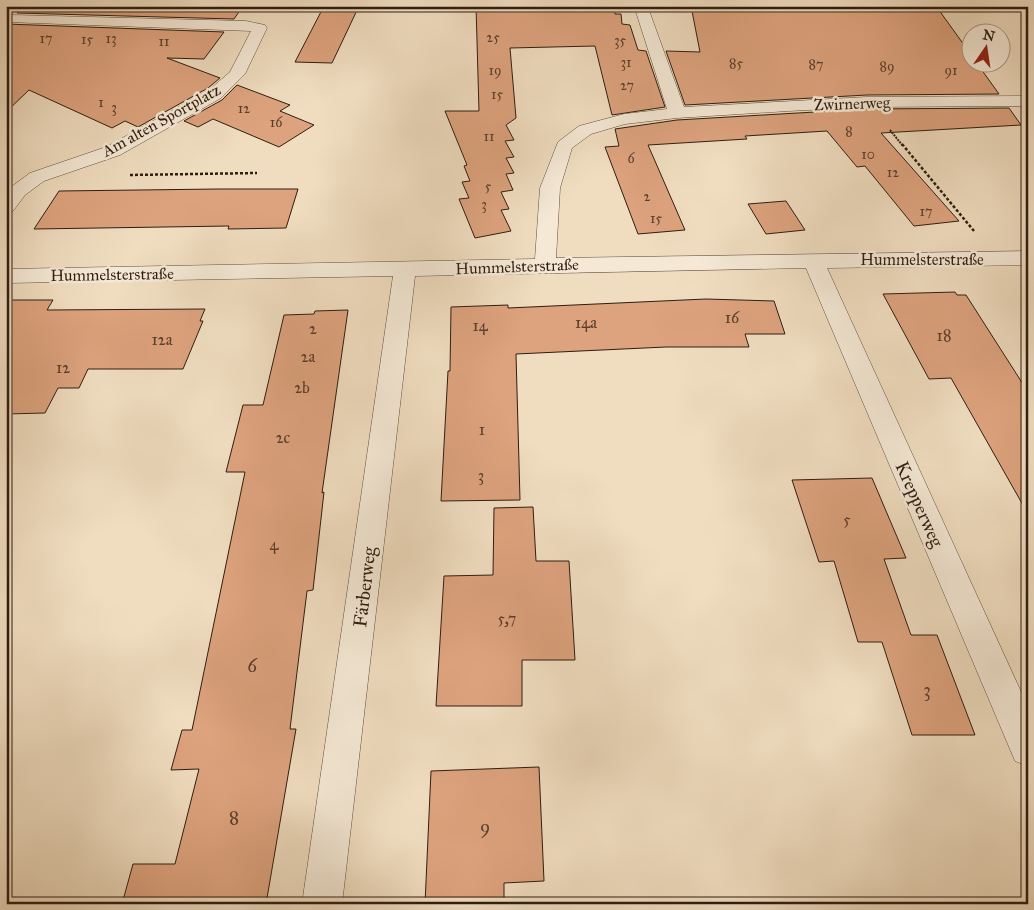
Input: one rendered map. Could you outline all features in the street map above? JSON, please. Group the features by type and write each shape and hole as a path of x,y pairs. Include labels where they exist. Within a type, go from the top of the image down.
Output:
{"street":[{"path":"650,6 643,12 677,113"},
{"name":"Am alten Sportplatz","path":"6,207 18,191 36,177 113,151 215,94 237,74 260,28 250,19 12,19"},
{"name":"Zwirnerweg","path":"545,264 550,188 564,146 584,130 624,119 677,113 868,102 1028,100"},
{"name":"Hummelsterstraße","path":"6,276 405,270 545,264 1028,258"},
{"name":"Krepperweg","path":"813,260 1028,748"},
{"name":"Färberweg","path":"322,904 405,270"}],"path":[{"path":"887,125 975,232"},
{"path":"123,176 257,173"}],"building":[{"path":"25,6 243,6 234,19 17,13"},
{"path":"324,6 359,6 332,63 295,62"},
{"path":"476,6 614,6 615,14 621,14 622,24 630,25 638,50 646,51 665,107 612,115 595,46 510,48 516,118 506,125 514,140 505,141 514,157 506,158 514,173 506,174 513,190 501,192 509,209 501,210 511,231 475,238 459,199 469,198 462,182 470,181 464,166 467,165 445,111 479,111"},
{"path":"691,6 936,6 962,42 962,72 983,72 999,94 867,95 685,105 666,51 700,52"},
{"path":"6,24 224,32 204,59 167,58 220,78 208,88 138,127 125,121 112,128 29,90 6,112"},
{"path":"237,85 290,105 280,111 314,125 279,147 213,119 198,127 184,121 222,100"},
{"path":"1009,108 1021,125 881,133 959,221 914,226 865,166 857,167 827,131 745,136 747,139 648,145 685,230 638,234 605,147 619,146 615,129 677,120 867,109"},
{"path":"298,189 286,228 228,229 229,226 34,229 59,191"},
{"path":"786,201 805,230 766,234 748,204"},
{"path":"955,292 957,295 966,295 1028,392 1028,514 951,378 929,379 883,294"},
{"path":"706,299 774,301 785,334 745,334 749,347 666,347 516,354 520,500 441,501 448,371 450,371 451,307 508,305 508,308"},
{"path":"6,300 53,300 47,310 205,309 200,321 203,321 183,369 88,369 79,388 58,388 45,413 6,414"},
{"path":"348,310 322,493 324,492 313,590 307,591 290,729 296,729 266,904 122,904 133,864 175,864 199,769 171,770 182,730 192,730 245,472 226,472 243,405 263,405 284,315 314,314 315,311"},
{"path":"872,478 906,558 884,559 911,635 937,635 975,735 912,735 882,642 858,642 834,561 819,562 792,480"},
{"path":"533,507 536,561 569,561 575,660 522,660 522,706 436,706 444,576 493,575 494,508"},
{"path":"539,767 544,881 504,883 504,904 425,904 431,771"}]}
